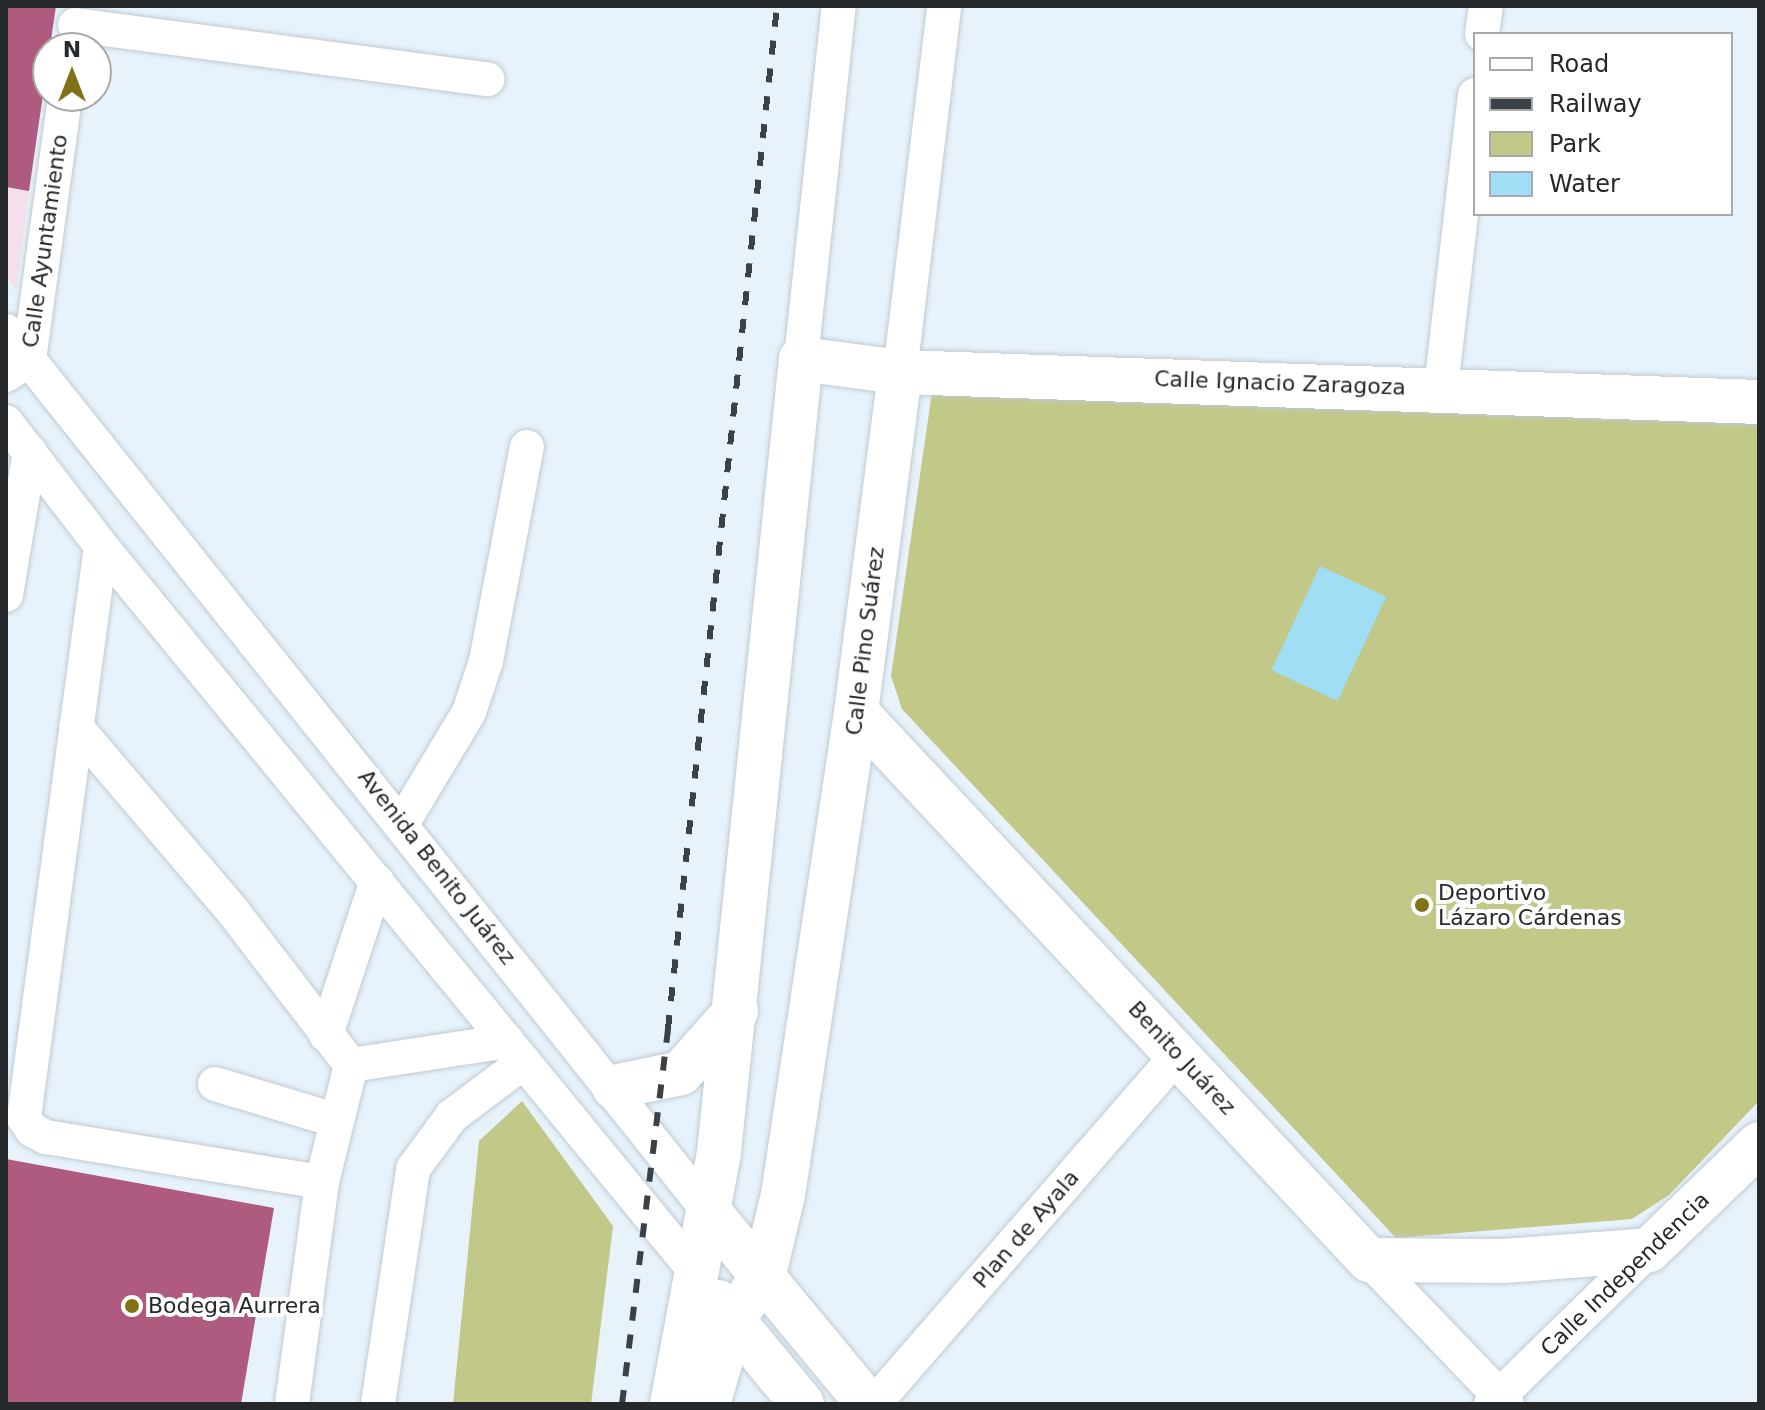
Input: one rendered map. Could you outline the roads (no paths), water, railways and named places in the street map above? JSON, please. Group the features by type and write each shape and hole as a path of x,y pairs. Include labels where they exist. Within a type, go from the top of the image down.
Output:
{"main road":[{"name":"Calle Ignacio Zaragoza","path":"801,359 900,372 1441,388 1759,402"},
{"path":"672,1404 695,1271 710,1213 736,1011 801,359"},
{"name":"Calle Pino Suárez","path":"764,1274 800,1093 856,712 900,372"},
{"name":"Benito Juárez","path":"856,712 1369,1260"},
{"path":"614,1087 681,1073 736,1011"},
{"name":"Calle Independencia","path":"1649,1250 1759,1144"},
{"name":"Avenida Benito Juárez","path":"710,1213 871,1404"},
{"path":"1369,1260 1504,1261 1649,1250"},
{"path":"695,1271 802,1404"},
{"path":"708,1404 733,1320 764,1274"}],"street":[{"path":"801,359 839,6"},
{"name":"Calle Pino Suárez","path":"900,372 944,6"},
{"path":"1482,32 1486,6"},
{"path":"74,26 487,79"},
{"name":"Calle Ayuntamiento","path":"17,367 62,112"},
{"path":"1441,388 1473,112"},
{"name":"Avenida Benito Juárez","path":"6,331 17,367 403,822 710,1213"},
{"path":"6,422 101,546 695,1271"},
{"path":"403,822 469,712 486,661 527,447"},
{"path":"6,595 30,452"},
{"path":"101,546 24,1118 32,1130 46,1137 322,1182"},
{"path":"76,727 235,914 351,1065"},
{"path":"326,1035 377,881"},
{"path":"351,1065 516,1051"},
{"path":"378,1404 413,1169 452,1116 516,1051"},
{"name":"Plan de Ayala","path":"871,1404 1178,1054"},
{"path":"292,1404 322,1182 351,1065"},
{"path":"215,1084 335,1120"},
{"name":"Calle Independencia","path":"1499,1401 1649,1250"},
{"name":"Benito Juárez","path":"1369,1260 1499,1401"}],"water":[{"path":"1320,566 1386,597 1338,701 1271,670"}],"railway":[{"path":"622,1404 668,1029 777,6"}],"place":[{"name":"Deportivo Lázaro Cárdenas","path":"1422,905"},
{"name":"Bodega Aurrera","path":"132,1306"}]}
